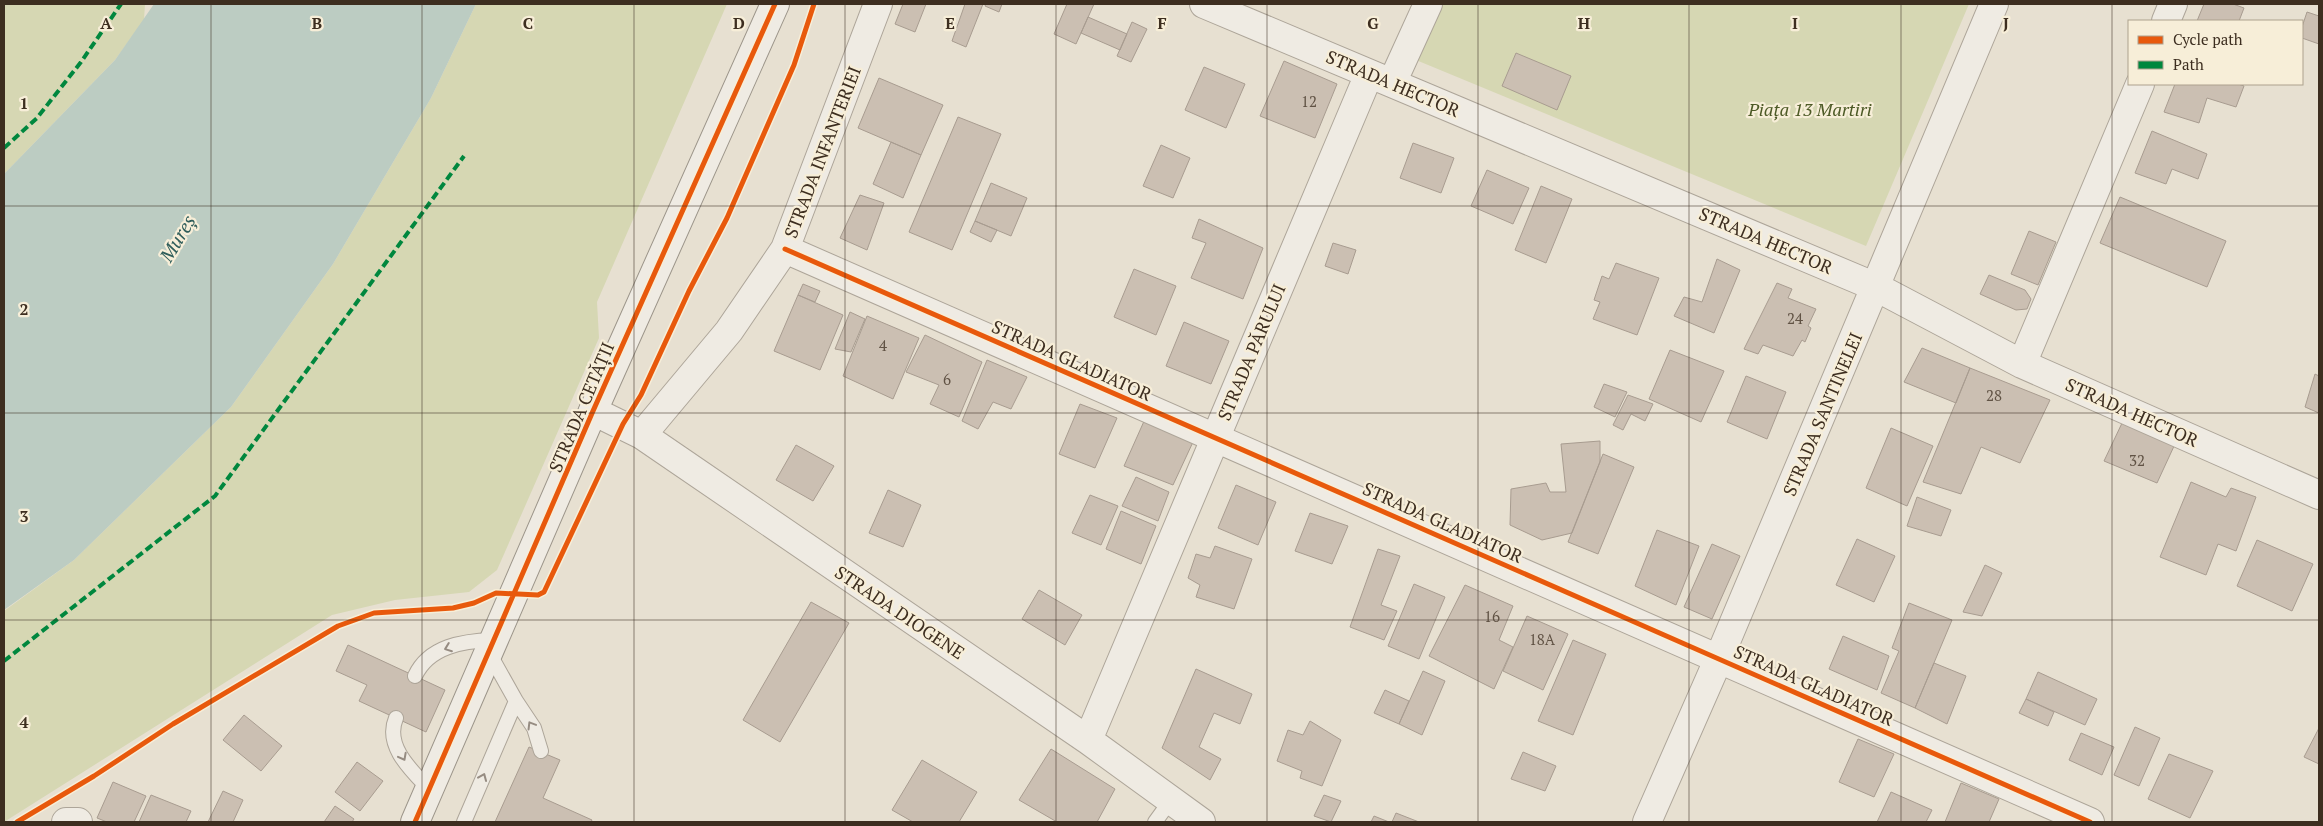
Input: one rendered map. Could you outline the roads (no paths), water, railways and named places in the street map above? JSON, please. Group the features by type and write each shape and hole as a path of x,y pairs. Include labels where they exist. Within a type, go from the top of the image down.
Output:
{"street":[{"name":"STRADA CETĂȚII","path":"415,822 593,412 775,4"},
{"name":"STRADA INFANTERIEI","path":"642,436 729,331 785,249 878,4"},
{"name":"STRADA HECTOR","path":"1204,4 1876,287 2022,364 2319,495"},
{"path":"1381,78 1428,4"},
{"name":"STRADA SANTINELEI","path":"1647,822 1719,658 1994,4"},
{"path":"2166,20 2173,4"},
{"name":"STRADA PĂRULUI","path":"1088,740 1215,437 1381,78"},
{"path":"2022,364 2140,85"},
{"name":"STRADA GLADIATOR","path":"785,249 2090,822"},
{"name":"STRADA DIOGENE","path":"593,412 642,436 1088,740 1201,822"},
{"path":"66,822 78,822"}],"lane":[{"path":"415,676 423,662 449,646 469,641 491,646 516,701 534,728 541,752"},
{"path":"464,822 516,701"},
{"path":"396,718 394,736 400,755 407,766 429,789"},
{"path":"1155,822 1171,800"}],"water":[{"name":"Mureș","path":"154,4 476,4 431,98 333,264 231,407 74,560 4,610 4,174 115,60"}],"park label":[{"name":"Piața 13 Martiri","path":"1810,109"}]}
